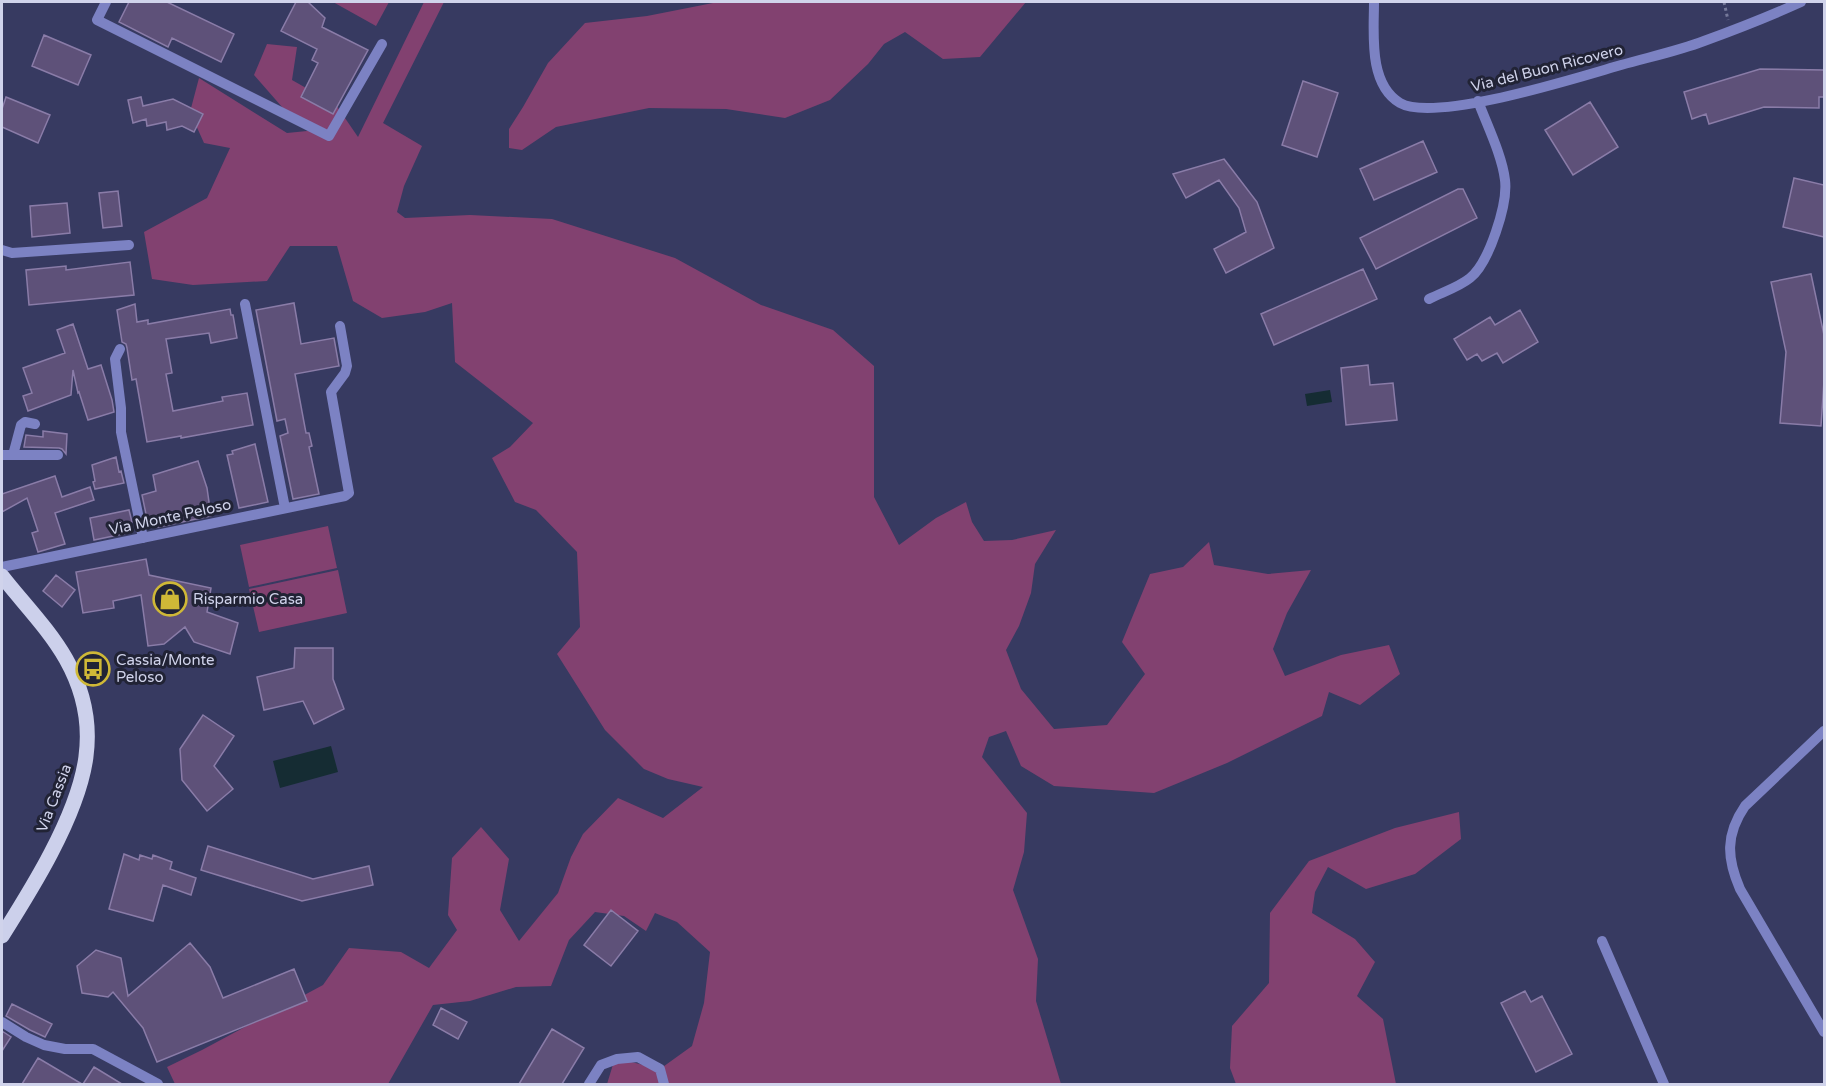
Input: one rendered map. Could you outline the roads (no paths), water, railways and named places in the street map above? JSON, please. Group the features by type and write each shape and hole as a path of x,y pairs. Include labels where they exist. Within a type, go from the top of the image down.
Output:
{"main road":[{"name":"Via Cassia","path":"2,576 48,632 69,664 84,706 88,738 84,776 69,814 36,881 2,936"}],"street":[{"path":"106,2 97,20 329,136 382,44"},
{"name":"Via del Buon Ricovero","path":"1374,2 1377,70 1387,90 1399,102 1411,107 1431,109 1526,92 1703,42 1801,2"},
{"path":"1429,299 1464,282 1475,273 1484,261 1502,214 1504,174 1478,101"},
{"path":"2,250 12,253 129,245"},
{"path":"245,304 285,508"},
{"name":"Via Monte Peloso","path":"2,567 345,496 349,493 331,392 345,373 347,366 340,326"},
{"path":"120,349 115,359 121,408 121,432 143,538"},
{"path":"13,455 21,425 25,422 35,423"},
{"path":"2,455 58,455"},
{"path":"1824,731 1745,807 1736,822 1730,849 1731,866 1740,890 1824,1032"},
{"path":"1602,941 1664,1084"},
{"path":"2,1022 44,1045 65,1049 93,1048 158,1084"},
{"path":"589,1084 601,1065 617,1059 638,1057 660,1069 664,1084"}],"water":[{"path":"1330,390 1332,402 1307,406 1305,394"},
{"path":"331,746 338,772 280,788 273,761"}],"place":[{"name":"Risparmio Casa","path":"170,599"},
{"name":"Cassia/Monte Peloso","path":"93,669"}]}
